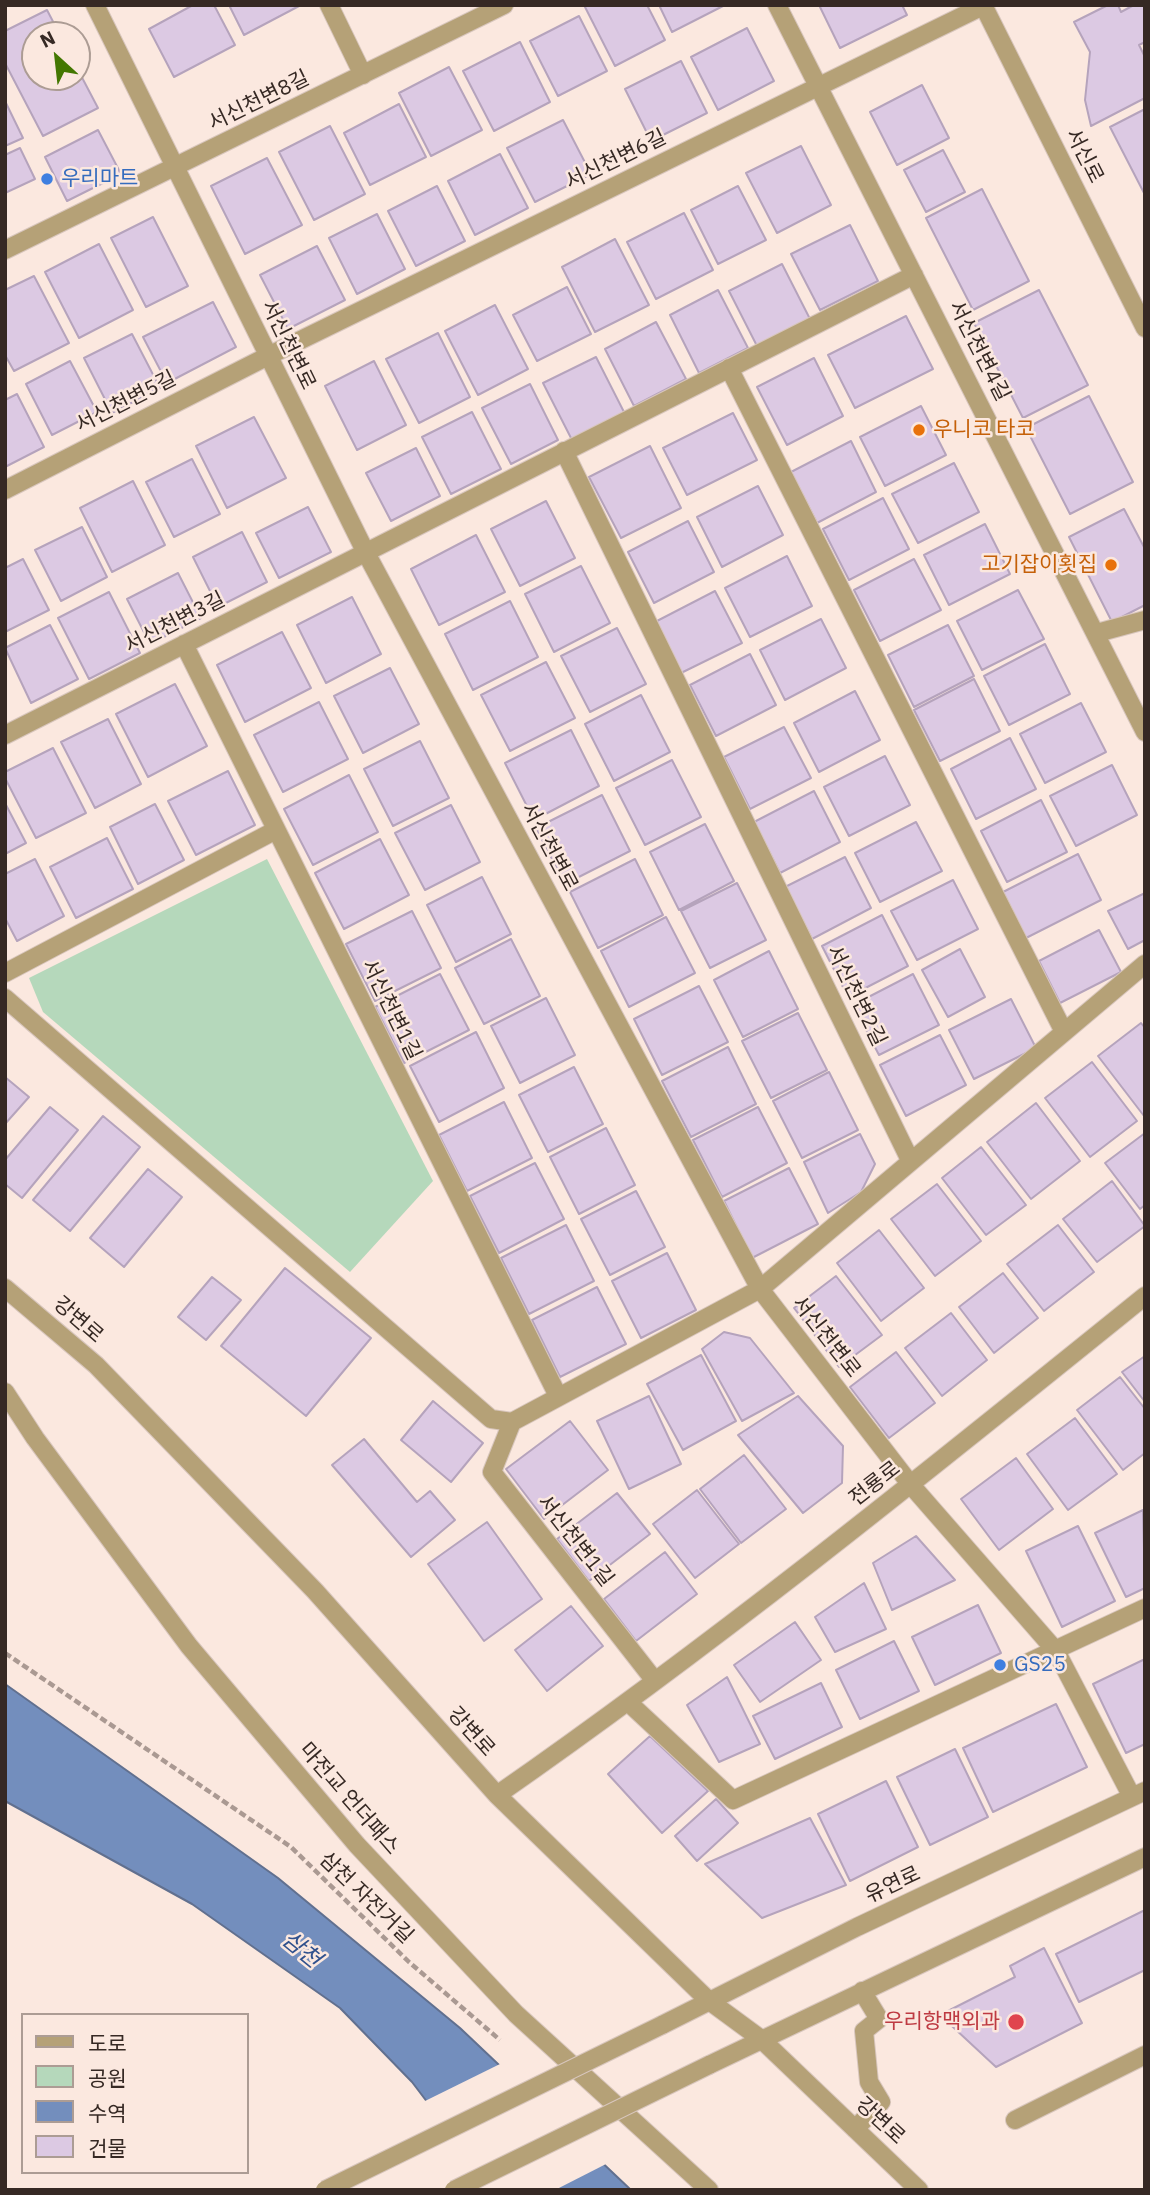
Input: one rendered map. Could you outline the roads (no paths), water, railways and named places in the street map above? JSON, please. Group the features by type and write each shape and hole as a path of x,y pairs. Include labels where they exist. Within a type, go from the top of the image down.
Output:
{"street":[{"name":"서신천변로","path":"95,5 365,551 760,1289 911,1485 1056,1651 1138,1794"},
{"path":"329,5 363,75"},
{"name":"서신천변8길","path":"5,250 504,5"},
{"name":"서신천변4길","path":"777,5 1097,633"},
{"name":"서신천변6길","path":"268,356 983,6"},
{"name":"서신로","path":"983,6 1145,328"},
{"path":"365,551 914,275"},
{"name":"서신천변5길","path":"5,490 268,356"},
{"path":"729,368 1064,1032"},
{"name":"서신천변2길","path":"564,451 910,1160"},
{"name":"서신천변3길","path":"5,735 365,551"},
{"path":"1145,620 1097,633 1145,732"},
{"name":"서신천변1길","path":"184,644 558,1396"},
{"path":"5,973 276,830"},
{"path":"5,998 491,1419 512,1422 760,1289 1145,964"},
{"name":"강변로","path":"5,1288 96,1365 315,1591 497,1795 708,2000 761,2039 919,2190"},
{"name":"전룡로","path":"497,1795 629,1703 911,1485 1145,1296"},
{"name":"마전교 언더패스","path":"5,1392 35,1438 189,1646 357,1845 516,2014 709,2190"},
{"name":"서신천변1길","path":"512,1422 492,1472 655,1681"},
{"path":"629,1703 733,1800 1145,1608"},
{"name":"유연로","path":"325,2190 708,2000 1138,1794"},
{"path":"454,2190 709,2064 1145,1857"},
{"path":"855,2129 881,2102 869,2082 864,2031 879,2019 862,1991"},
{"path":"1016,2120 1145,2055"}],"water":[{"name":"삼천","path":"5,1684 278,1878 460,2028 631,2190 494,2190 412,2082 340,2008 192,1904 5,1801"}],"place":[{"name":"우리마트","path":"47,179"},
{"name":"우니코 타코","path":"919,430"},
{"name":"고기잡이횟집","path":"1111,565"},
{"name":"GS25","path":"1000,1665"},
{"name":"우리항맥외과","path":"1016,2022"}]}
